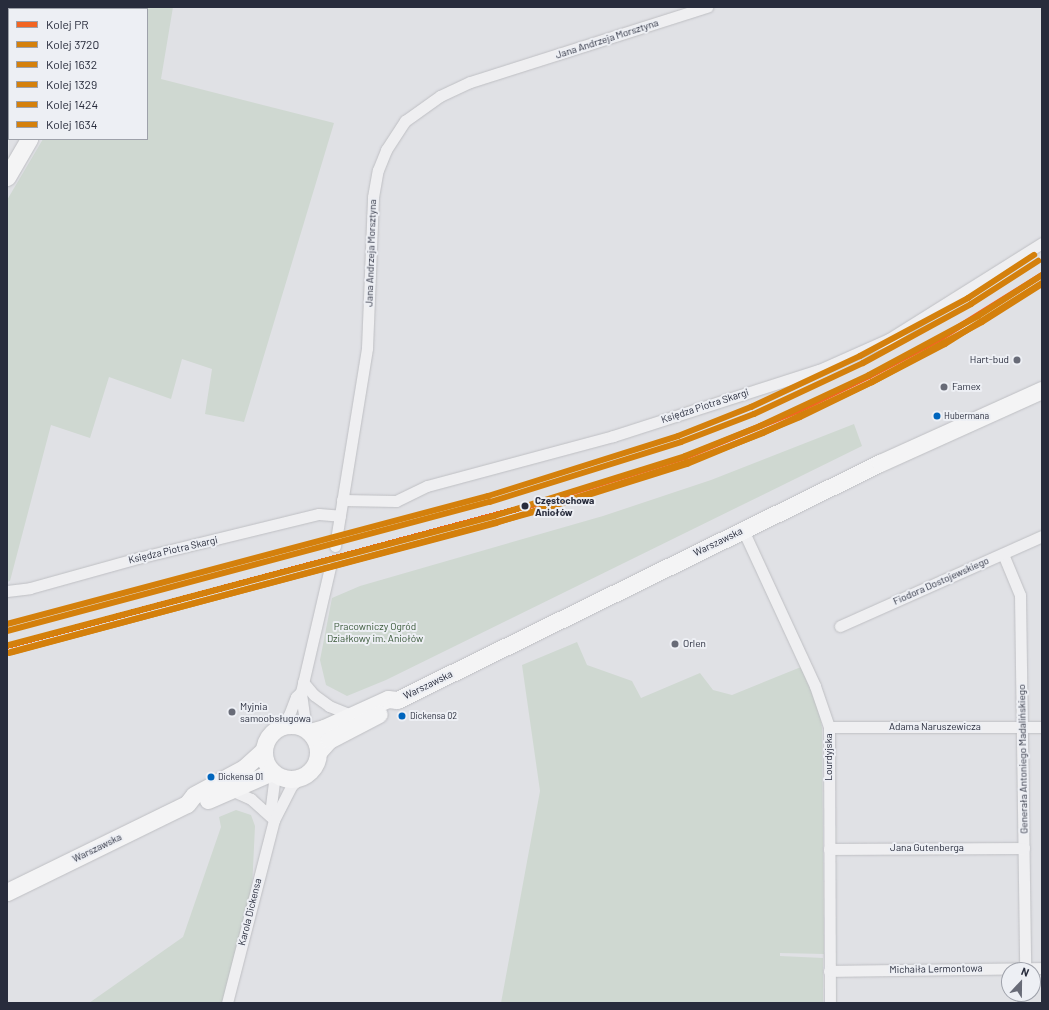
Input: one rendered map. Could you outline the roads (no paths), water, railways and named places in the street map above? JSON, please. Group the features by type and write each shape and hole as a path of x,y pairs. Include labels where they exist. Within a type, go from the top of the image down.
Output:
{"main road":[{"path":"7,177 28,140"},
{"name":"Warszawska","path":"308,730 324,728 388,699 397,700 880,463 1042,390"},
{"name":"Warszawska","path":"319,751 329,740 394,708 397,700"},
{"path":"293,725 308,730 316,740 319,751 312,770 299,778 286,779 274,773 267,766 264,750 272,732 280,727 293,725"},
{"name":"Warszawska","path":"7,892 187,804 194,795 244,768 264,750"},
{"name":"Warszawska","path":"187,804 198,805 274,773"}],"street":[{"name":"Jana Andrzeja Morsztyna","path":"335,546 367,348 373,197 378,170 386,150 405,121 440,96 470,82 707,7"},
{"name":"Księdza Piotra Skargi","path":"342,500 396,501 426,486 613,436 819,370 889,339 1042,243"},
{"name":"Księdza Piotra Skargi","path":"7,591 30,588 138,558 319,514 340,516"},
{"name":"Lourdyjska","path":"743,530 815,686 829,727 830,1003"},
{"name":"Fiodora Dostojewskiego","path":"840,626 1042,536"},
{"name":"Generała Antoniego Madalińskiego","path":"1003,554 1020,595 1024,728 1025,962"},
{"path":"280,727 289,715 296,697 302,687 330,567"},
{"path":"302,687 329,706 351,715"},
{"path":"302,687 308,730"},
{"name":"Adama Naruszewicza","path":"829,727 1042,727"},
{"name":"Karola Dickensa","path":"227,1003 272,817 274,773"},
{"name":"Karola Dickensa","path":"272,817 292,785 299,778"},
{"path":"231,790 251,799 272,817"},
{"name":"Jana Gutenberga","path":"829,849 1024,848"},
{"name":"Michaiła Lermontowa","path":"829,971 1001,968"}],"rail line":[{"name":"1634","path":"7,624 488,496 678,436 751,407 860,356 968,298 1034,255"},
{"name":"1329","path":"7,631 490,502 681,442 754,414 863,363 971,304 1038,261"},
{"name":"PR","path":"7,646 532,505 685,457 797,411 869,376 941,338 1042,275"},
{"name":"1632","path":"9,645 494,516 685,456 760,426 869,375 978,316 1042,275"},
{"name":"3720","path":"9,653 534,512 687,464 800,417 872,382 945,344 1042,283"},
{"name":"1424","path":"11,652 496,523 688,462 763,433 872,382 982,322 1042,284"}],"place":[{"name":"Hart-bud","path":"1017,360"},
{"name":"Famex","path":"944,387"},
{"name":"Hubermana","path":"937,416"},
{"name":"Częstochowa Aniołów","path":"525,506"},
{"name":"Orlen","path":"675,644"},
{"name":"Myjnia samoobsługowa","path":"232,712"},
{"name":"Dickensa 02","path":"402,716"},
{"name":"Dickensa 01","path":"211,777"}],"park label":[{"name":"Pracowniczy Ogród Działkowy im. Aniołów","path":"375,632"}]}
